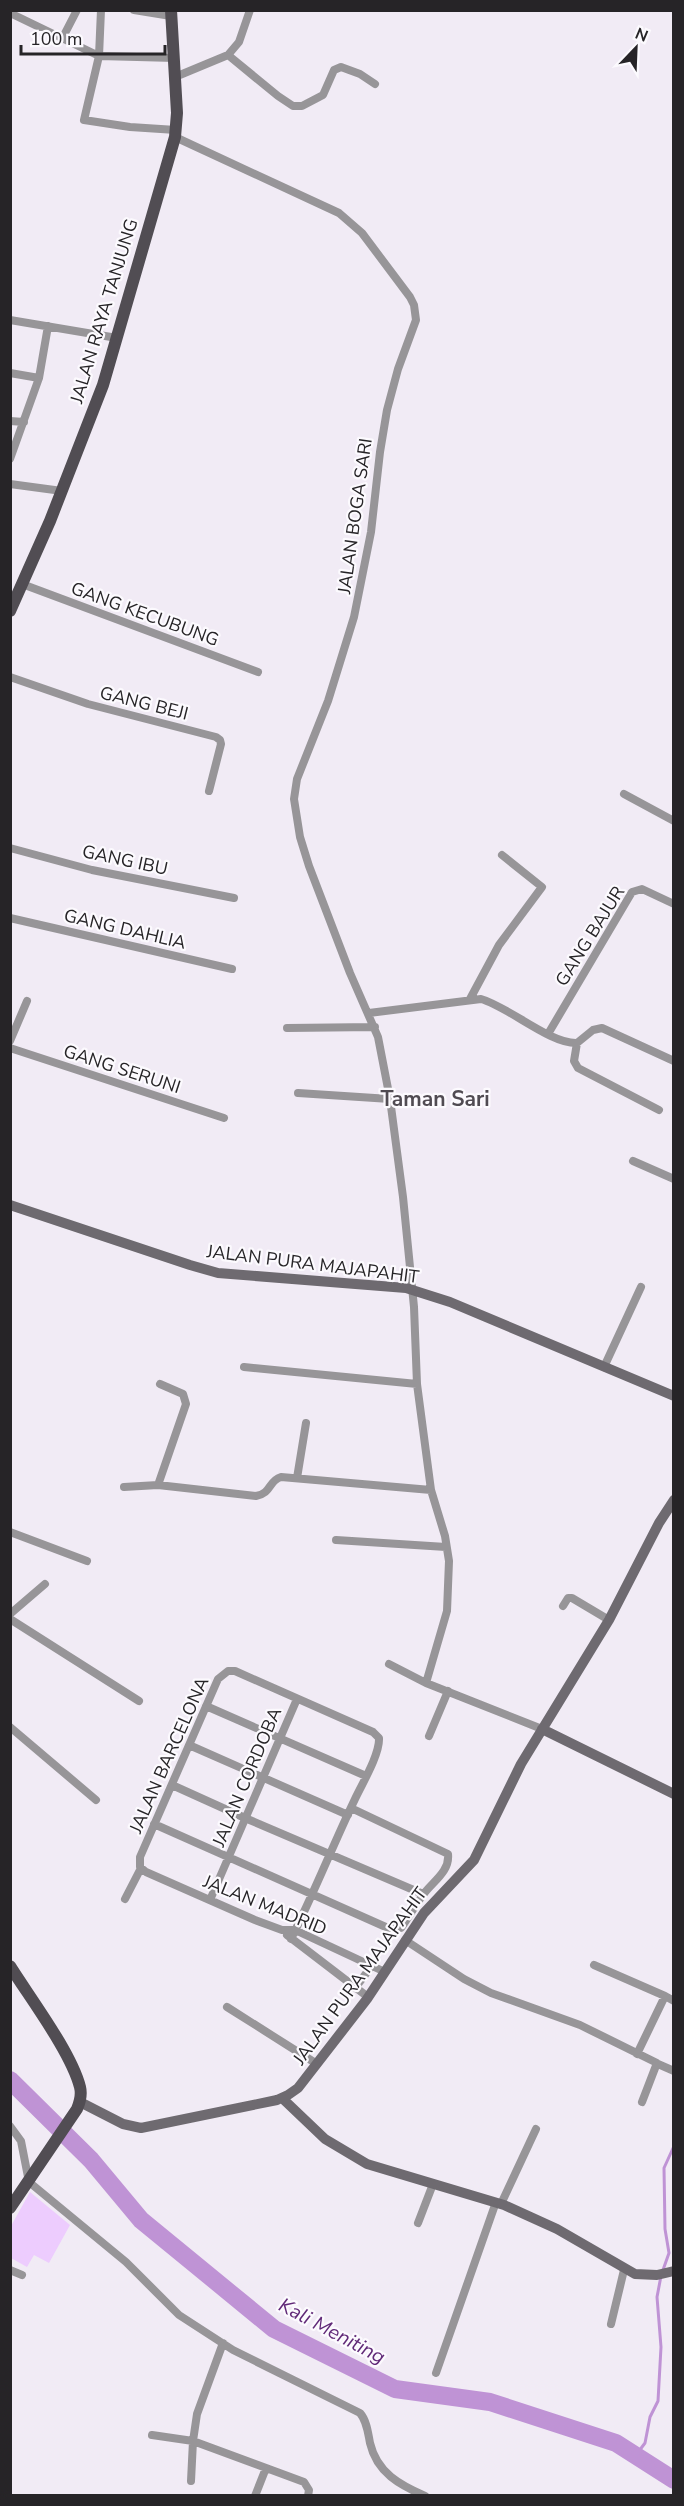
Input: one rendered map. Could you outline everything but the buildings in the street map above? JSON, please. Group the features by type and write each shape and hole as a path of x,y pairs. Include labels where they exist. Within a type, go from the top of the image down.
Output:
{"main road":[{"name":"JALAN RAYA TANJUNG","path":"10,610 62,491 103,385 175,134 177,113 171,13"},
{"path":"10,1966 67,2057 79,2084 80,2102 50,2152 10,2208"}],"street":[{"path":"62,39 77,10"},
{"path":"101,10 99,56 84,120 175,134"},
{"path":"134,10 171,13"},
{"path":"175,77 228,55 239,42 250,10"},
{"path":"10,13 23,14 62,39 99,56 175,58"},
{"path":"228,55 293,106 302,106 320,97 326,91 334,70 341,68 360,74 375,84"},
{"name":"JALAN BOGA SARI","path":"175,134 339,213 362,233 410,297 416,310 415,324 398,369 387,410 370,541 354,617 338,673 294,792 297,822 309,866 350,973 369,1013"},
{"path":"10,320 117,338"},
{"path":"10,459 39,378 48,326"},
{"path":"10,373 39,378"},
{"path":"10,421 24,422"},
{"path":"10,484 62,491"},
{"name":"GANG KECUBUNG","path":"21,584 258,672"},
{"name":"GANG BEJI","path":"10,677 108,710 216,736 221,744 209,791"},
{"path":"624,794 674,821"},
{"name":"GANG IBU","path":"10,848 92,870 234,898"},
{"path":"470,999 499,945 542,887 502,855"},
{"name":"GANG BAJUR","path":"548,1034 632,892 642,889 674,904"},
{"name":"GANG DAHLIA","path":"10,918 232,969"},
{"path":"426,1683 447,1611 449,1585 446,1547 430,1490 417,1384 412,1289 403,1197 390,1100 382,1049 369,1013 481,999 548,1034 577,1043"},
{"path":"10,1041 27,1001"},
{"path":"287,1028 375,1027"},
{"path":"659,1110 578,1068 574,1061 577,1043 595,1029 603,1028 674,1061"},
{"name":"GANG SERUNI","path":"10,1048 224,1118"},
{"path":"298,1093 390,1100"},
{"path":"633,1161 674,1179"},
{"name":"JALAN PURA MAJAPAHIT","path":"10,1205 218,1273 412,1289 450,1302 674,1396"},
{"path":"604,1367 641,1287"},
{"path":"244,1367 417,1384"},
{"path":"158,1485 186,1404 183,1394 160,1384"},
{"path":"297,1478 306,1423"},
{"path":"124,1487 158,1485 256,1496 269,1490 276,1479 297,1478 430,1490"},
{"name":"JALAN PURA MAJAPAHIT","path":"80,2102 123,2124 141,2128 282,2098 298,2088 368,1997 405,1940 435,1900 474,1860 521,1764 609,1620 659,1523 674,1500"},
{"path":"10,1532 87,1560"},
{"path":"336,1540 446,1547"},
{"path":"10,1614 45,1584"},
{"path":"562,1606 568,1598 572,1598 609,1620"},
{"path":"10,1619 139,1701"},
{"path":"389,1664 426,1683 543,1729 674,1794"},
{"name":"JALAN BARCELONA","path":"125,1899 154,1824 220,1675 228,1671 235,1671 297,1699"},
{"path":"429,1736 448,1691"},
{"path":"291,1939 315,1895 329,1854 379,1743 375,1733 297,1699"},
{"name":"JALAN CORDOBA","path":"210,1900 245,1818 267,1779 280,1738 297,1699"},
{"path":"206,1706 366,1776"},
{"path":"10,1727 96,1800"},
{"path":"154,1824 395,1929 403,1926 423,1894 445,1868 448,1857 444,1852 189,1745"},
{"path":"172,1785 423,1894"},
{"name":"JALAN MADRID","path":"140,1865 210,1900 282,1930 295,1930 385,1972"},
{"path":"282,1930 368,1997"},
{"path":"405,1940 484,1990 580,2025 674,2071"},
{"path":"594,1965 674,2001"},
{"path":"355,1988 371,1967"},
{"path":"636,2054 664,1996"},
{"path":"227,2007 317,2064"},
{"path":"642,2102 658,2064"},
{"path":"282,2098 315,2130 347,2153 378,2168 499,2203 557,2229 624,2270 635,2274 657,2275 674,2271"},
{"path":"10,2126 21,2141 29,2182 126,2262 179,2315 223,2343 360,2412 366,2422 373,2454 384,2470 400,2486 425,2496"},
{"path":"436,2373 499,2203 536,2129"},
{"path":"418,2223 433,2184"},
{"path":"10,2270 22,2275"},
{"path":"611,2324 624,2270"},
{"path":"191,2481 197,2414 223,2343"},
{"path":"152,2435 193,2441 304,2482 309,2490 308,2496"},
{"path":"255,2496 266,2468"}],"shaded area":[{"path":"30,2192 70,2225 49,2263 34,2255 27,2267 11,2258 11,2226"}],"waterway":[{"name":"Kali Meniting","path":"10,2080 91,2160 141,2220 274,2329 395,2389 490,2402 616,2443 674,2480"},
{"path":"663,2270 669,2253 665,2229 664,2168 674,2146"},
{"path":"636,2455 645,2443 650,2417 658,2401 661,2347 657,2297 661,2276"}],"district":[{"name":"Taman Sari","path":"435,1099"}]}
